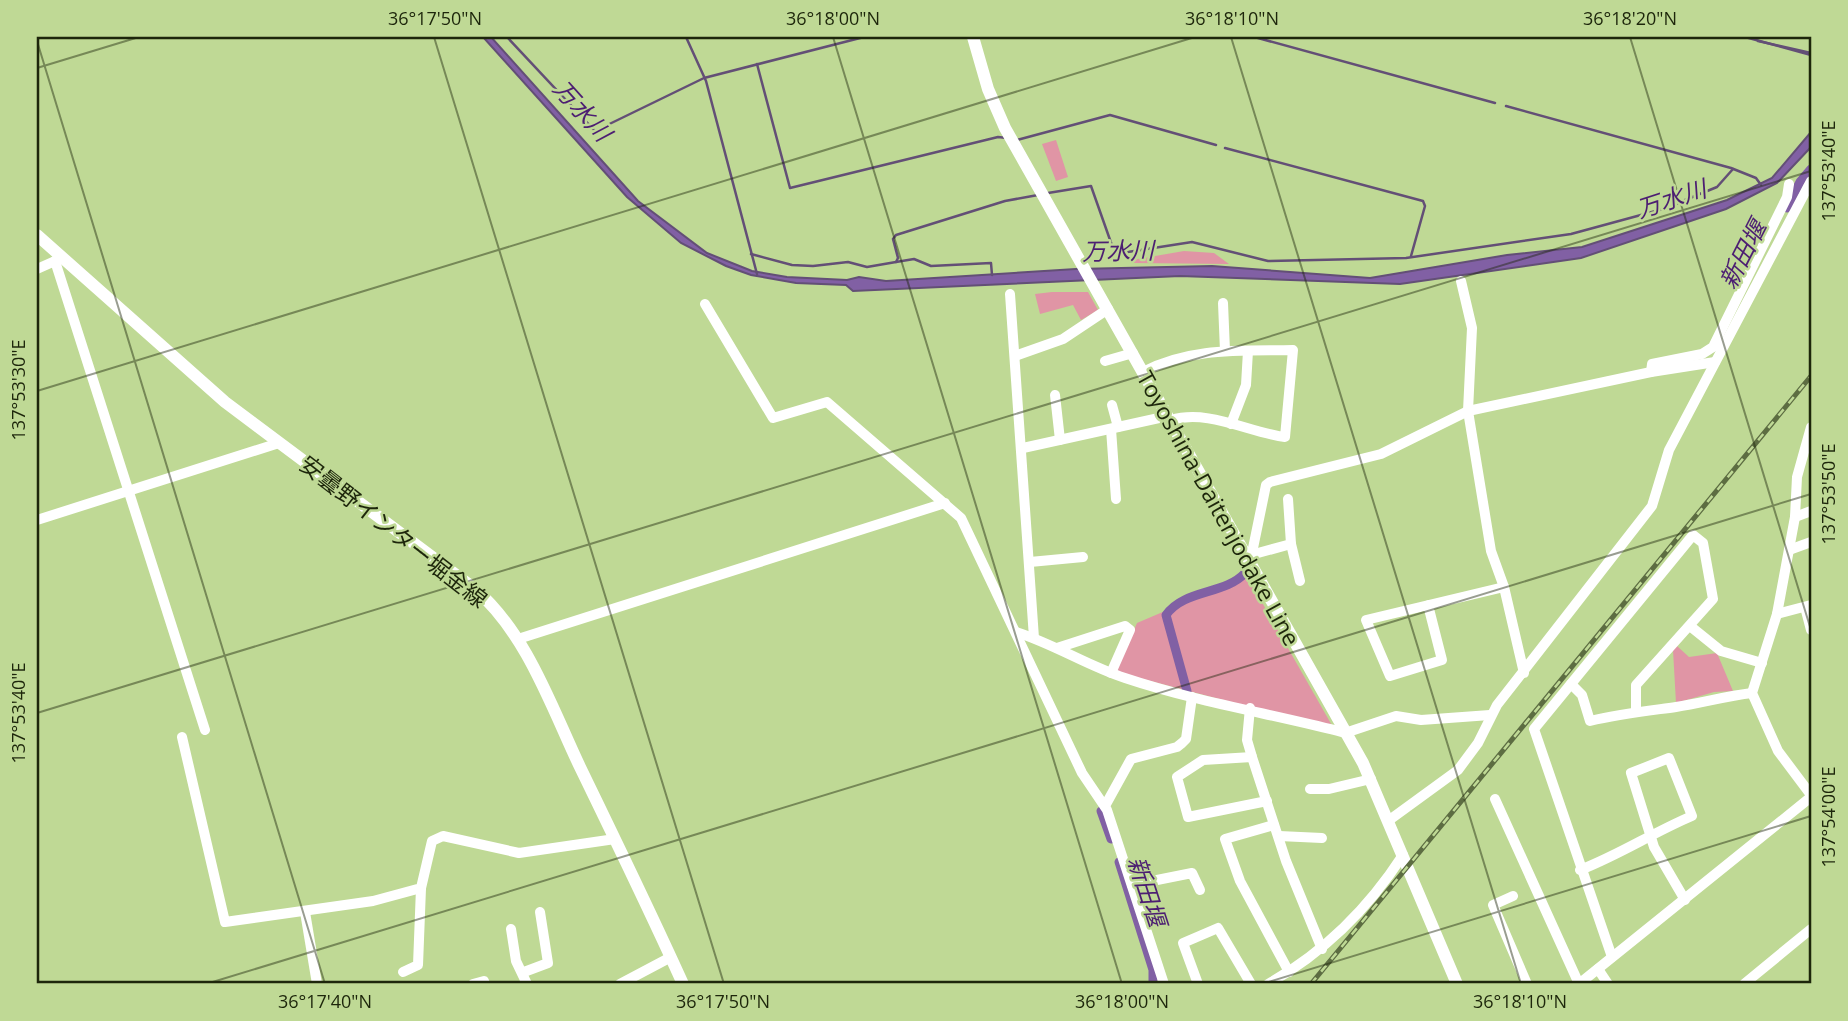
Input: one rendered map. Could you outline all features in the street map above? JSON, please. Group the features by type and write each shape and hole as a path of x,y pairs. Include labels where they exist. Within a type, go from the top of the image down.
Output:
{"main road":[{"name":"Toyoshina-Daitenjodake Line","path":"973,37 996,109 1169,418 1249,554 1371,779 1457,984"},
{"name":"安曇野インター堀金線","path":"37,236 57,259 226,402 475,589 505,619 518,639 683,984"}],"street":[{"path":"1291,544 1249,554 1270,482 1381,454 1468,411 1707,359 1811,181"},
{"path":"1388,821 1458,770 1478,743 1490,715 1652,506 1669,450 1707,359 1787,197 1789,184"},
{"path":"37,269 57,259 205,730"},
{"path":"1461,281 1472,328 1468,411 1492,551 1504,587 1524,673"},
{"path":"1010,294 1023,448 1034,638"},
{"path":"1223,303 1225,351"},
{"path":"705,304 773,418 827,402 961,518 1082,773 1105,806 1164,984"},
{"path":"1015,356 1063,339 1108,309"},
{"path":"1023,448 1182,417 1231,424 1285,437 1293,350 1204,352 1161,363 1143,372"},
{"path":"1231,424 1246,385 1248,351"},
{"path":"1105,361 1133,353"},
{"path":"1055,395 1060,440"},
{"path":"1112,405 1116,499"},
{"path":"1495,799 1579,984 1811,796 1778,751 1752,693 1777,614 1795,517 1795,492 1808,449 1811,427"},
{"path":"37,520 279,443"},
{"path":"1288,499 1291,544 1300,581"},
{"path":"518,639 945,503"},
{"path":"1795,517 1811,511"},
{"path":"1612,957 1580,870 1534,729 1693,535 1703,543 1713,599 1636,685 1636,711"},
{"path":"1789,550 1811,542"},
{"path":"1030,562 1083,558"},
{"path":"1428,605 1442,660 1390,676 1366,620 1428,605 1504,587"},
{"path":"1777,614 1808,606 1811,630"},
{"path":"1057,648 1125,626 1130,630 1111,673"},
{"path":"1690,626 1721,651 1762,663"},
{"path":"1016,632 1111,673 1192,697 1250,708 1345,733 1396,716 1421,720 1490,715"},
{"path":"1571,684 1582,695 1590,721 1752,693"},
{"path":"1105,806 1131,759 1177,747 1186,739 1192,697"},
{"path":"1250,708 1247,740 1252,757 1274,825 1322,949"},
{"path":"182,737 225,922 401,896 421,888"},
{"path":"1252,757 1203,760 1177,777 1188,817 1267,801"},
{"path":"1580,870 1605,860 1650,834 1692,816 1669,758 1631,773 1650,834 1654,848 1685,900"},
{"path":"1310,789 1329,789 1371,779"},
{"path":"1274,825 1225,839 1240,881 1289,972"},
{"path":"403,972 418,965 421,888 432,841 443,836 519,853 615,839"},
{"path":"1279,836 1322,838"},
{"path":"1268,984 1322,949 1348,926 1378,891 1402,855"},
{"path":"1132,885 1192,873 1200,890"},
{"path":"1513,896 1493,905 1527,984"},
{"path":"306,912 317,984"},
{"path":"524,972 548,963 540,912"},
{"path":"1198,984 1183,943 1217,928 1251,984"},
{"path":"511,929 516,961 524,972 527,984"},
{"path":"1744,984 1811,929"},
{"path":"620,984 671,957"},
{"path":"1598,969 1608,984"},
{"path":"473,984 484,981 485,984"}],"shaded area":[{"path":"483,37 491,37 638,201 707,253 752,271 787,277 847,280 859,277 886,281 1076,269 1212,266 1370,278 1507,255 1582,247 1727,200 1772,178 1811,132 1811,147 1777,183 1726,209 1581,258 1400,284 1180,276 853,291 846,285 796,283 751,275 726,266 681,243 627,197"},
{"path":"1056,140 1068,177 1056,181 1042,144"},
{"path":"1184,251 1214,253 1229,264 1132,263 1132,260"},
{"path":"1088,292 1098,310 1081,320 1073,305 1040,314 1035,294"},
{"path":"1247,576 1334,729 1116,672 1137,623"},
{"path":"1677,646 1689,657 1717,653 1733,691 1714,692 1676,703 1673,650"}],"waterway":[{"name":"万水川","path":"507,37 595,131 704,78 864,37"},
{"path":"686,37 706,81 757,274"},
{"path":"980,37 989,37"},
{"path":"1745,37 1811,55"},
{"path":"1258,38 1495,103"},
{"path":"1758,41 1811,53"},
{"path":"757,64 790,188 998,137 1007,138"},
{"path":"1506,106 1731,168 1756,178 1761,185"},
{"path":"1017,140 1110,115 1216,145"},
{"path":"1225,148 1423,201 1425,206 1411,256"},
{"name":"万水川","path":"1048,193 1091,186 1115,254 1192,242 1268,261 1406,258 1571,234 1663,209 1717,187 1733,169"},
{"name":"新田堰","path":"1787,208 1800,182 1811,169"},
{"path":"751,254 792,265 813,266 848,262 867,267 896,262 898,258 893,239 896,235 1005,201 1038,195"},
{"path":"896,262 914,259 931,266 991,263 992,275"},
{"name":"新田堰","path":"1187,691 1166,615 1183,601 1227,585 1245,573"},
{"name":"新田堰","path":"1101,811 1111,839"},
{"name":"新田堰","path":"1119,862 1153,970 1153,984"}],"railway":[{"path":"1311,984 1811,376"}]}
